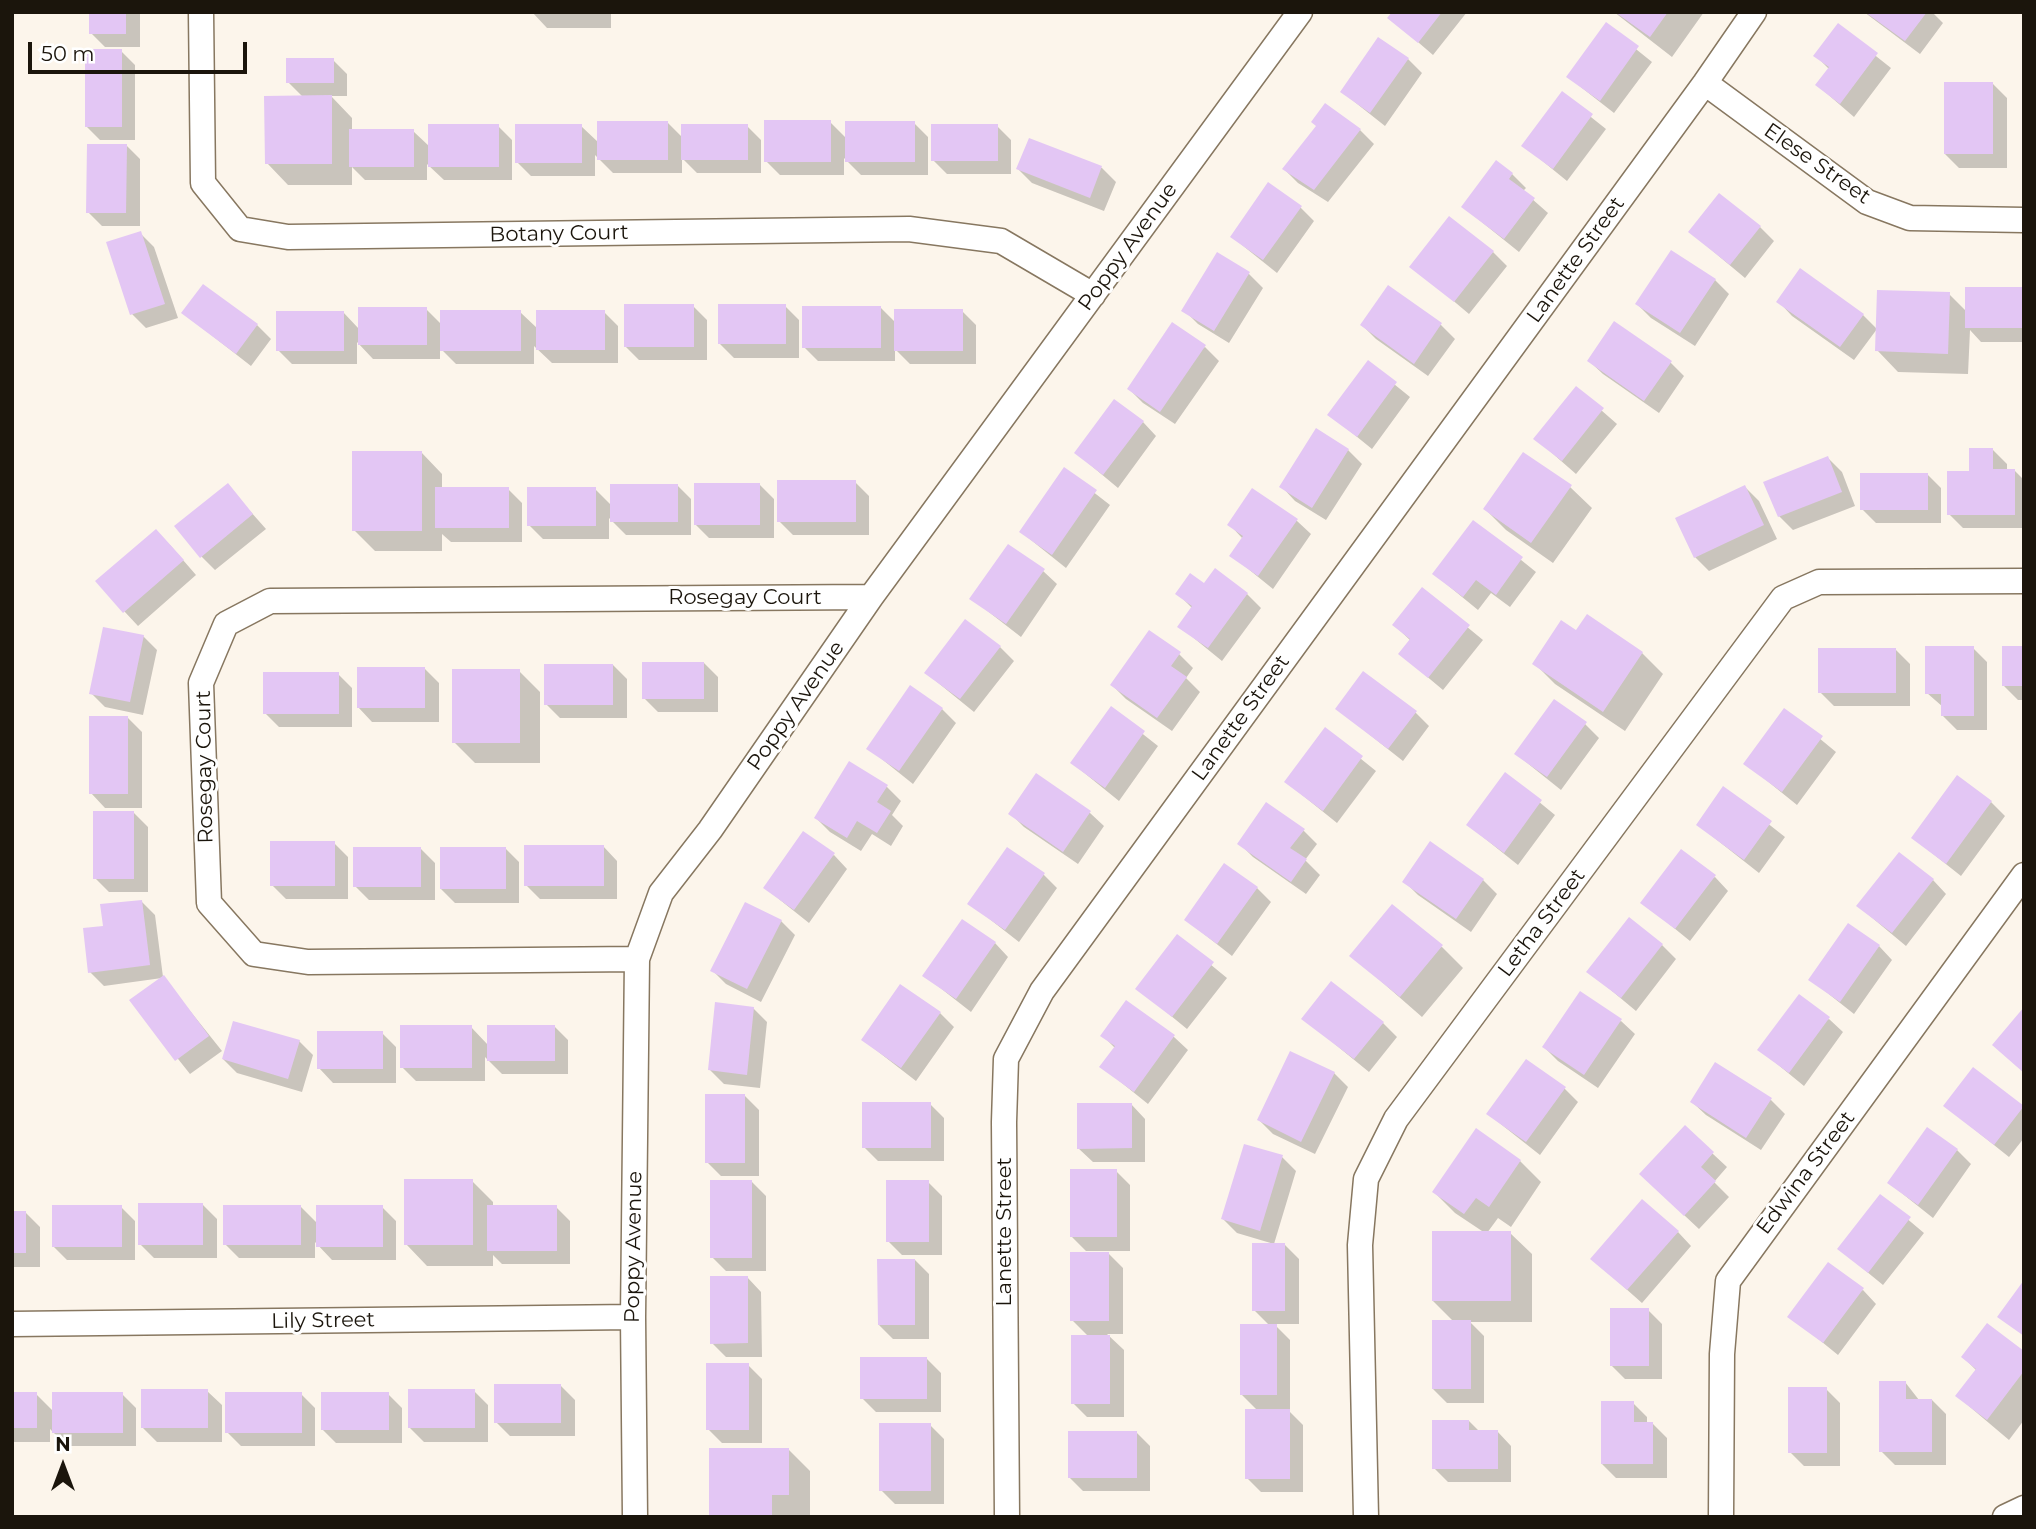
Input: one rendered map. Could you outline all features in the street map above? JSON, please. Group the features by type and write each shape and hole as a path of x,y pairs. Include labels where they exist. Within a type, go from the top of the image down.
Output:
{"street":[{"name":"Botany Court","path":"201,12 203,183 240,229 288,237 909,229 1001,241 1093,295"},
{"name":"Poppy Avenue","path":"635,1517 633,1318 637,959 661,893 710,830 871,597 1300,12"},
{"name":"Lanette Street","path":"1007,1517 1004,1122 1006,1059 1042,992 1754,12"},
{"name":"Elese Street","path":"1705,83 1867,202 1910,218 2024,220"},
{"name":"Letha Street","path":"1367,1517 1360,1245 1366,1178 1396,1119 1783,598 1819,582 2024,581"},
{"name":"Rosegay Court","path":"637,959 308,962 254,954 209,903 201,683 226,624 270,601 871,597"},
{"name":"Edwina Street","path":"1721,1517 1722,1354 1728,1281 2024,875"},
{"name":"Lily Street","path":"12,1324 633,1318"},
{"path":"2005,1517 2024,1507"}],"building":[{"path":"89,12 126,12 126,34 89,34"},
{"path":"1392,12 1442,12 1418,43 1387,18"},
{"path":"1615,12 1668,12 1650,37"},
{"path":"1865,12 1927,12 1905,41"},
{"path":"1606,22 1639,46 1600,101 1566,77"},
{"path":"1838,23 1878,53 1840,104 1815,85 1829,67 1813,56"},
{"path":"1378,37 1409,58 1370,113 1340,92"},
{"path":"85,49 122,49 122,127 85,127"},
{"path":"286,58 334,58 334,83 286,83"},
{"path":"1944,82 1993,82 1993,154 1944,154"},
{"path":"1562,91 1593,114 1553,169 1521,146"},
{"path":"332,95 332,164 265,164 264,96"},
{"path":"1325,103 1361,129 1314,190 1282,169 1316,126 1311,122"},
{"path":"764,120 831,120 831,162 764,162"},
{"path":"597,121 668,121 668,160 597,160"},
{"path":"845,121 915,121 915,162 845,162"},
{"path":"428,124 499,124 499,167 428,167"},
{"path":"515,124 582,124 582,163 515,163"},
{"path":"681,124 748,124 748,160 681,160"},
{"path":"931,124 998,124 998,161 931,161"},
{"path":"349,129 414,129 414,167 349,167"},
{"path":"1029,138 1102,166 1090,198 1016,169"},
{"path":"87,144 127,144 126,213 86,213"},
{"path":"1496,160 1513,173 1509,179 1535,198 1504,239 1461,207"},
{"path":"1268,182 1302,206 1263,260 1230,237"},
{"path":"1719,193 1761,226 1730,265 1688,232"},
{"path":"1449,216 1494,251 1454,302 1409,267"},
{"path":"141,231 165,304 130,315 106,242"},
{"path":"1671,250 1716,279 1680,333 1635,304"},
{"path":"1217,252 1250,272 1214,331 1181,311"},
{"path":"1800,268 1864,314 1840,347 1776,302"},
{"path":"203,284 258,324 236,354 181,313"},
{"path":"1388,285 1442,323 1414,364 1360,325"},
{"path":"1965,287 2024,287 2024,328 1965,328"},
{"path":"1877,290 1950,292 1948,354 1875,351"},
{"path":"624,304 694,304 694,347 624,347"},
{"path":"718,304 786,304 786,344 718,344"},
{"path":"802,306 881,306 881,348 802,348"},
{"path":"358,307 427,307 427,345 358,345"},
{"path":"894,309 963,309 963,351 894,351"},
{"path":"440,310 521,310 521,351 440,351"},
{"path":"536,310 605,310 605,350 536,350"},
{"path":"276,311 344,311 344,351 276,351"},
{"path":"1614,321 1672,361 1644,401 1587,361"},
{"path":"1172,322 1206,345 1160,412 1127,389"},
{"path":"1368,360 1397,382 1357,437 1327,415"},
{"path":"1576,386 1604,408 1562,461 1533,439"},
{"path":"1114,399 1144,421 1103,475 1074,453"},
{"path":"1316,428 1349,449 1312,508 1279,487"},
{"path":"1969,448 1993,448 1993,469 2015,469 2015,515 1947,515 1947,471 1969,471"},
{"path":"352,451 422,451 422,531 352,531"},
{"path":"1523,452 1572,485 1531,543 1483,509"},
{"path":"1828,456 1842,492 1778,517 1763,482"},
{"path":"1064,467 1097,490 1052,555 1019,532"},
{"path":"1860,473 1928,473 1928,510 1860,510"},
{"path":"777,480 856,480 856,522 777,522"},
{"path":"228,483 253,514 200,558 174,526"},
{"path":"694,483 760,483 760,525 694,525"},
{"path":"610,484 678,484 678,522 610,522"},
{"path":"1745,485 1764,525 1694,558 1675,518"},
{"path":"435,487 509,487 509,528 435,528"},
{"path":"527,487 596,487 596,526 527,526"},
{"path":"1252,488 1298,519 1258,576 1229,556 1243,536 1227,525"},
{"path":"1473,520 1523,557 1496,595 1476,580 1463,597 1432,574"},
{"path":"156,529 184,560 123,613 95,581"},
{"path":"1008,544 1045,569 1006,624 969,599"},
{"path":"1215,568 1248,593 1208,648 1177,627 1192,606 1175,594 1190,573 1204,583"},
{"path":"1422,587 1470,625 1428,678 1398,654 1410,639 1392,625"},
{"path":"1587,614 1643,652 1603,712 1532,664 1561,620 1576,630"},
{"path":"965,619 1001,646 960,699 924,673"},
{"path":"103,627 144,635 130,702 89,694"},
{"path":"1149,630 1181,652 1171,666 1187,677 1157,718 1110,685"},
{"path":"1925,646 1974,646 1974,716 1941,716 1941,694 1925,694"},
{"path":"2002,646 2024,646 2024,686 2002,686"},
{"path":"1818,648 1896,648 1896,693 1818,693"},
{"path":"642,662 704,662 704,699 642,699"},
{"path":"544,664 613,664 613,705 544,705"},
{"path":"357,667 425,667 425,708 357,708"},
{"path":"452,669 520,669 520,743 452,743"},
{"path":"1363,671 1417,711 1388,749 1335,709"},
{"path":"263,672 339,672 339,714 263,714"},
{"path":"910,685 943,708 899,771 866,749"},
{"path":"1554,699 1587,722 1547,777 1514,754"},
{"path":"1111,706 1145,731 1105,788 1070,763"},
{"path":"1784,708 1823,736 1782,792 1743,764"},
{"path":"89,716 128,716 128,794 89,794"},
{"path":"1325,727 1363,756 1323,811 1284,782"},
{"path":"849,761 888,785 877,802 891,811 877,833 857,821 847,838 814,818"},
{"path":"1505,772 1542,800 1504,853 1466,825"},
{"path":"1036,773 1091,811 1063,852 1008,814"},
{"path":"1957,775 1992,801 1946,864 1911,838"},
{"path":"1723,786 1772,821 1744,860 1696,825"},
{"path":"1266,802 1305,829 1290,848 1307,859 1291,882 1237,844"},
{"path":"93,811 134,811 134,879 93,879"},
{"path":"803,831 835,853 794,910 763,888"},
{"path":"270,841 335,841 335,886 270,886"},
{"path":"1430,841 1484,879 1456,919 1402,882"},
{"path":"524,845 604,845 604,886 524,886"},
{"path":"353,847 421,847 421,887 353,887"},
{"path":"440,847 506,847 506,889 440,889"},
{"path":"1007,847 1045,873 1005,930 967,904"},
{"path":"1681,849 1716,875 1675,929 1640,903"},
{"path":"1899,852 1934,879 1892,933 1856,906"},
{"path":"1224,863 1258,887 1217,944 1184,920"},
{"path":"142,900 150,965 88,973 83,928 103,926 100,904"},
{"path":"745,902 782,920 747,989 710,971"},
{"path":"1392,904 1443,945 1400,997 1349,956"},
{"path":"1629,917 1663,944 1621,998 1586,972"},
{"path":"962,919 996,942 956,999 922,976"},
{"path":"1848,923 1880,945 1840,1002 1808,980"},
{"path":"1177,934 1214,962 1172,1017 1135,989"},
{"path":"164,975 209,1036 175,1061 129,1000"},
{"path":"1331,981 1384,1022 1354,1059 1301,1019"},
{"path":"900,984 941,1012 901,1068 861,1040"},
{"path":"1580,991 1622,1019 1584,1075 1542,1047"},
{"path":"1799,994 1830,1017 1789,1073 1757,1050"},
{"path":"1126,1000 1175,1035 1134,1092 1099,1067 1115,1046 1100,1036"},
{"path":"715,1002 754,1007 747,1075 708,1070"},
{"path":"2024,1007 2024,1073 1992,1045"},
{"path":"233,1021 300,1040 288,1079 222,1059"},
{"path":"400,1025 472,1025 472,1068 400,1068"},
{"path":"487,1025 555,1025 555,1061 487,1061"},
{"path":"317,1031 383,1031 383,1069 317,1069"},
{"path":"1290,1051 1335,1072 1301,1142 1257,1120"},
{"path":"1526,1059 1566,1087 1526,1142 1486,1114"},
{"path":"1715,1062 1772,1098 1746,1138 1690,1102"},
{"path":"1973,1067 2024,1106 1994,1145 1943,1106"},
{"path":"705,1094 745,1094 745,1163 705,1163"},
{"path":"862,1102 931,1102 931,1148 862,1148"},
{"path":"1077,1103 1132,1103 1132,1148 1077,1149"},
{"path":"1685,1125 1714,1152 1701,1167 1716,1181 1684,1216 1639,1174"},
{"path":"1927,1127 1958,1149 1918,1205 1887,1183"},
{"path":"1476,1128 1521,1160 1489,1207 1476,1198 1464,1214 1432,1192"},
{"path":"1244,1144 1283,1155 1260,1231 1221,1219"},
{"path":"1070,1169 1117,1169 1117,1237 1070,1237"},
{"path":"404,1179 473,1179 473,1245 404,1245"},
{"path":"710,1180 752,1180 752,1258 710,1258"},
{"path":"886,1180 929,1180 929,1242 886,1242"},
{"path":"1880,1194 1911,1217 1868,1273 1837,1249"},
{"path":"1642,1199 1679,1231 1627,1290 1590,1259"},
{"path":"138,1203 203,1203 203,1245 138,1245"},
{"path":"52,1205 122,1205 122,1247 52,1247"},
{"path":"223,1205 301,1205 301,1245 223,1245"},
{"path":"316,1205 383,1205 383,1247 316,1247"},
{"path":"487,1205 557,1205 557,1251 487,1251"},
{"path":"12,1211 26,1211 26,1253 12,1253"},
{"path":"1432,1231 1511,1231 1511,1301 1432,1301"},
{"path":"1252,1243 1285,1243 1285,1311 1252,1311"},
{"path":"1070,1252 1109,1252 1109,1321 1070,1321"},
{"path":"877,1259 915,1259 915,1325 878,1325"},
{"path":"1828,1262 1864,1288 1823,1343 1787,1317"},
{"path":"710,1276 748,1276 748,1343 710,1344"},
{"path":"2024,1280 2024,1336 1997,1317"},
{"path":"1610,1308 1649,1308 1649,1366 1610,1366"},
{"path":"1432,1320 1471,1320 1471,1389 1432,1389"},
{"path":"1987,1323 2024,1351 2024,1371 1987,1420 1955,1396 1976,1369 1961,1357"},
{"path":"1240,1324 1277,1324 1277,1395 1240,1395"},
{"path":"1071,1335 1110,1335 1110,1404 1071,1404"},
{"path":"860,1357 927,1357 927,1399 860,1399"},
{"path":"706,1363 749,1363 749,1430 706,1430"},
{"path":"1879,1381 1906,1381 1906,1399 1932,1399 1932,1452 1879,1452"},
{"path":"494,1384 561,1384 561,1423 494,1423"},
{"path":"1788,1387 1827,1387 1827,1453 1788,1453"},
{"path":"141,1389 208,1389 208,1428 141,1428"},
{"path":"408,1389 475,1389 475,1428 408,1428"},
{"path":"12,1392 37,1392 37,1428 12,1428"},
{"path":"52,1392 123,1392 123,1433 52,1433"},
{"path":"225,1392 302,1392 302,1433 225,1433"},
{"path":"321,1392 389,1392 389,1430 321,1430"},
{"path":"1601,1401 1634,1401 1634,1422 1653,1422 1653,1464 1601,1464"},
{"path":"1245,1409 1290,1409 1290,1479 1245,1479"},
{"path":"1432,1420 1469,1420 1469,1430 1498,1430 1498,1469 1432,1469"},
{"path":"879,1423 931,1423 931,1491 879,1491"},
{"path":"1068,1431 1137,1431 1137,1478 1068,1478"},
{"path":"709,1448 789,1448 789,1495 772,1495 772,1517 709,1517"}]}
